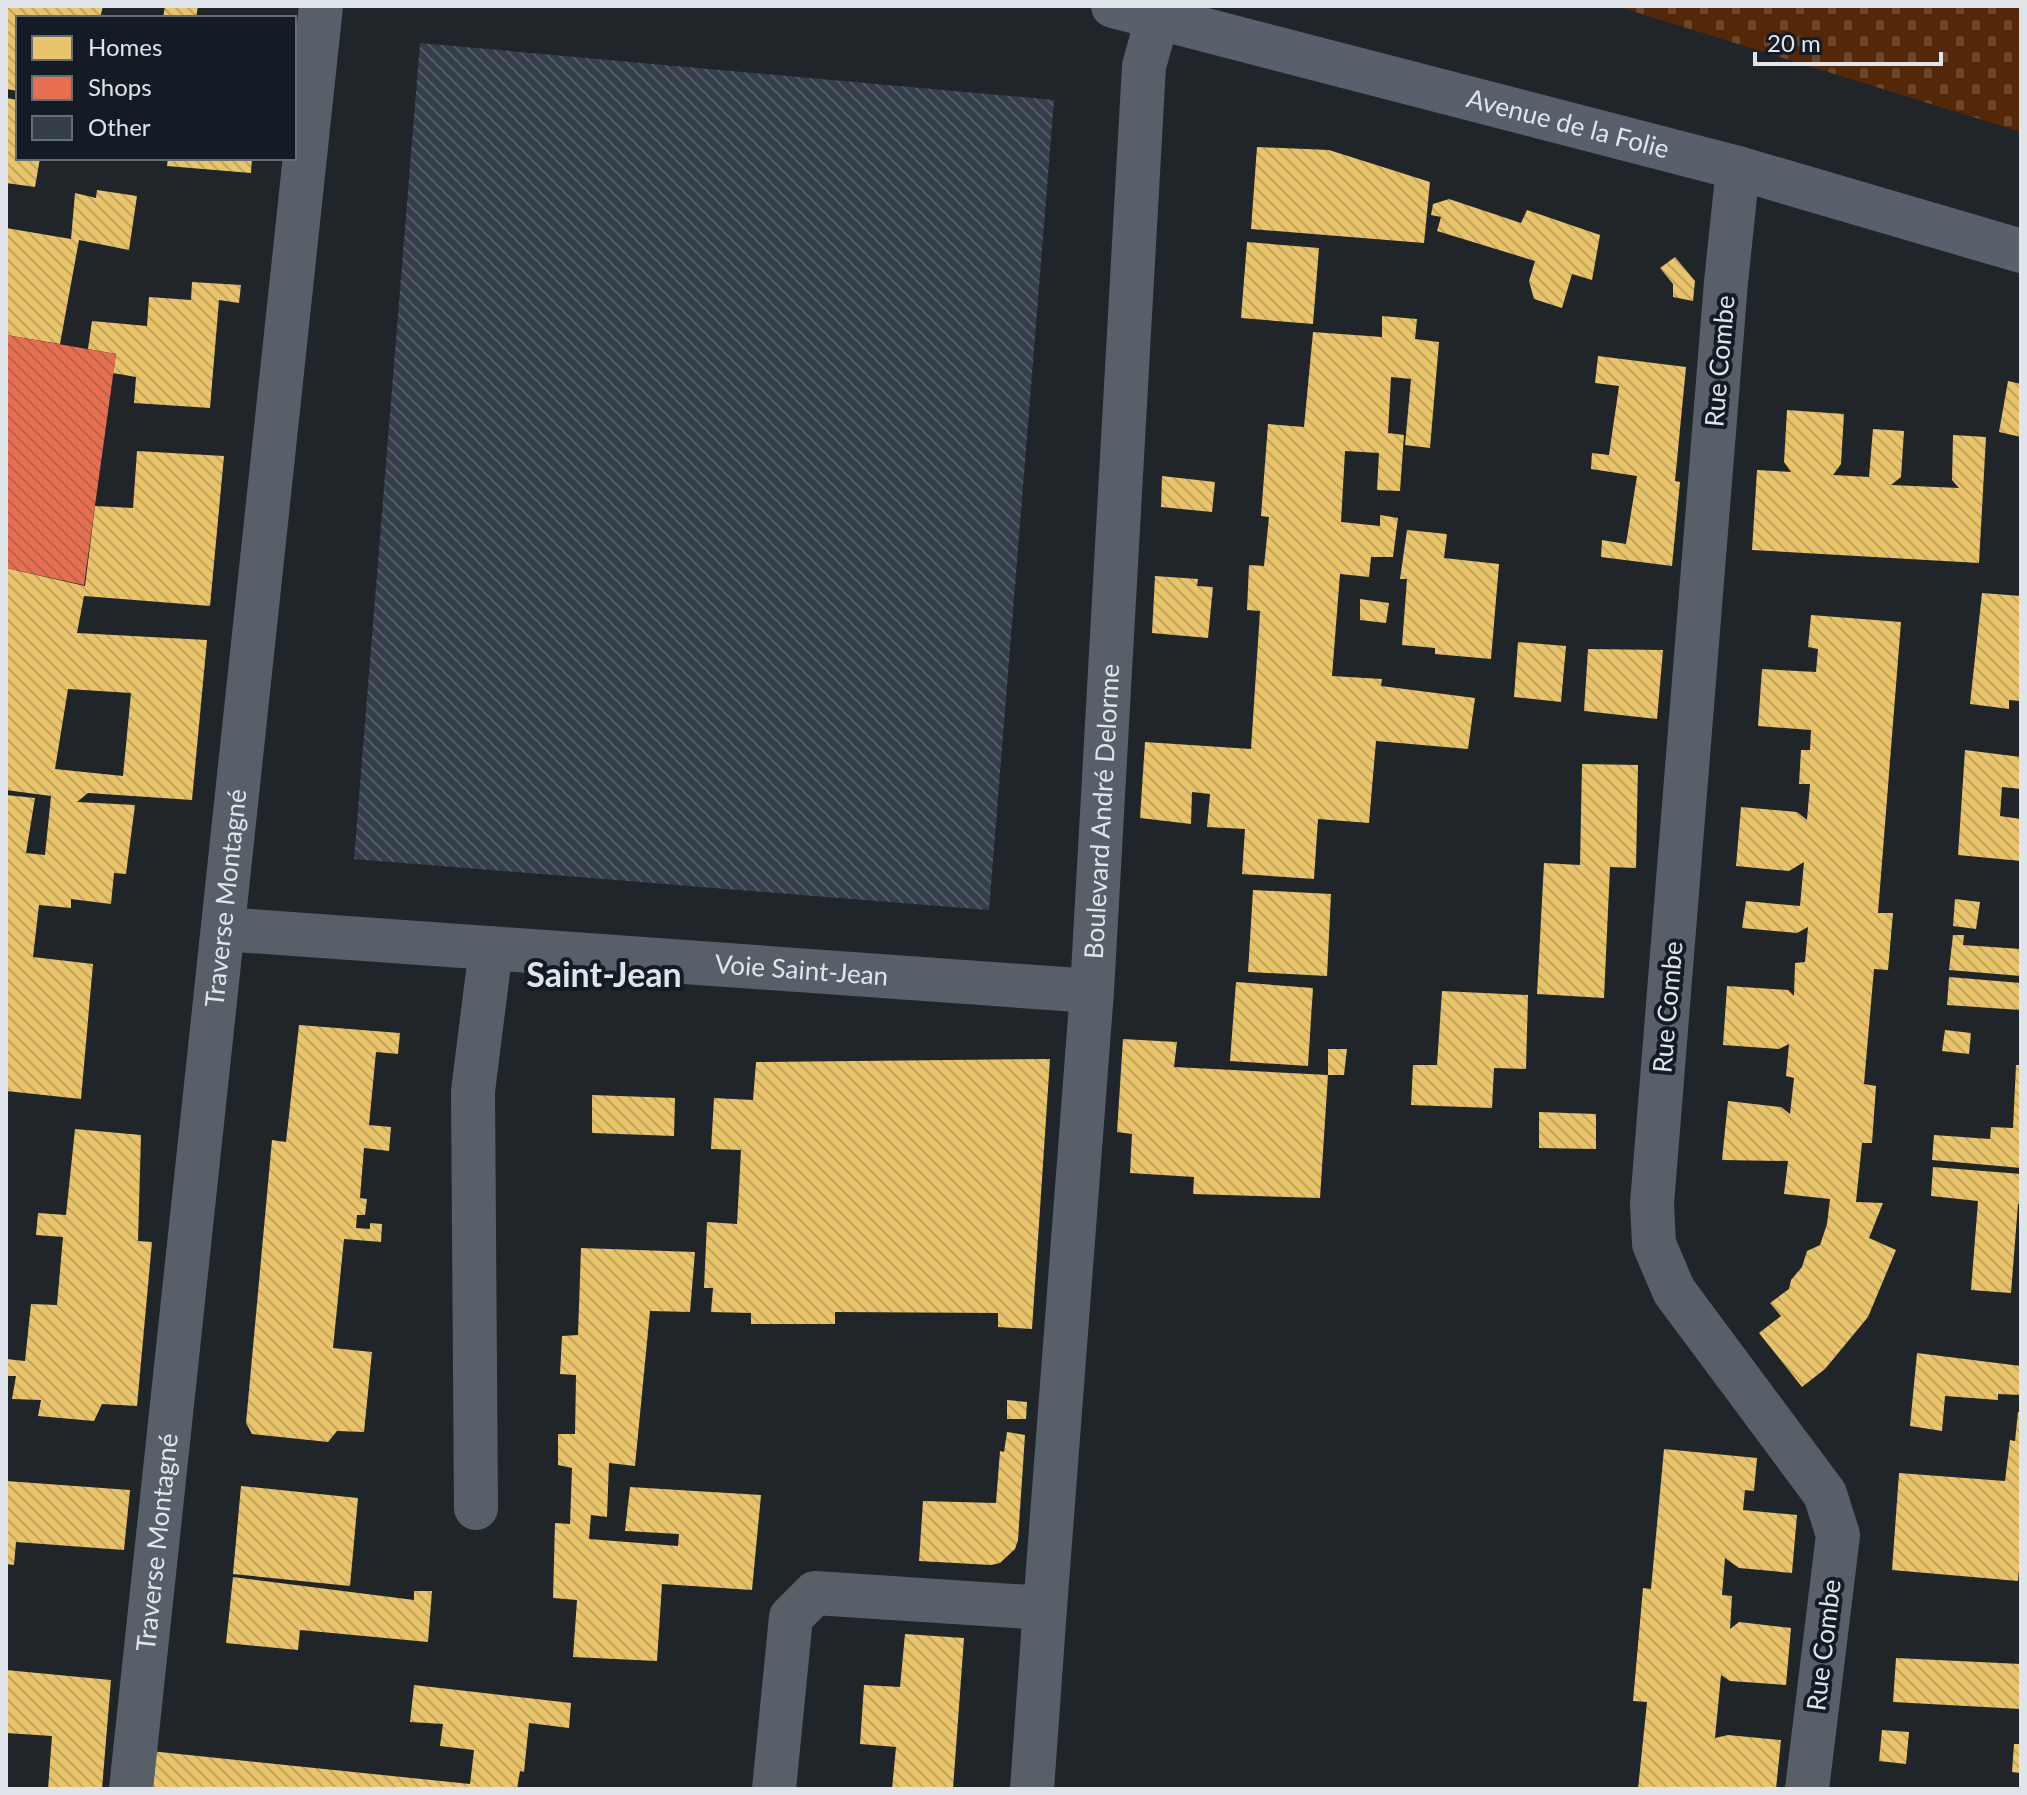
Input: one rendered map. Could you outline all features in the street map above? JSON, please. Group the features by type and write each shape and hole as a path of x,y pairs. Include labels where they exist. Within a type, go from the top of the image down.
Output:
{"main road":[{"name":"Avenue de la Folie","path":"1113,6 1738,168 2021,251"}],"street":[{"name":"Traverse Montagné","path":"131,1789 321,6"},
{"name":"Boulevard André Delorme","path":"1032,1789 1092,991 1144,66 1158,16"},
{"name":"Rue Combe","path":"1738,168 1726,282 1653,1218 1654,1244 1674,1291 1825,1494 1838,1535 1807,1789"},
{"name":"Voie Saint-Jean","path":"223,929 1092,991"},
{"path":"476,1508 473,1091 491,948"},
{"path":"774,1789 791,1617 815,1593 1045,1608"}],"green space":[{"path":"1616,6 2021,6 2021,132"}],"building: Homes":[{"path":"6,6 103,6 100,16 16,16 16,91 6,89"},
{"path":"165,6 198,6 196,16 163,16"},
{"path":"6,98 16,100 16,160 40,160 35,187 6,183"},
{"path":"1257,147 1329,150 1430,182 1424,243 1251,229"},
{"path":"168,160 252,160 251,173 167,166"},
{"path":"97,190 137,196 129,250 79,240 60,344 6,335 6,228 71,239 75,193 96,198"},
{"path":"1449,199 1521,223 1527,210 1600,235 1592,280 1572,274 1562,308 1534,299 1529,281 1535,261 1437,231 1441,217 1431,215 1433,204"},
{"path":"1247,242 1319,248 1313,324 1241,318"},
{"path":"1675,257 1695,281 1693,301 1673,297 1673,284 1660,268"},
{"path":"192,282 241,285 239,303 219,300 210,408 134,403 136,377 113,373 116,354 88,349 92,321 147,326 149,297 191,300"},
{"path":"1382,316 1417,319 1415,339 1439,342 1430,448 1405,445 1411,379 1391,377 1388,433 1404,435 1400,491 1377,490 1379,453 1345,451 1341,522 1380,526 1380,515 1398,518 1393,557 1371,557 1369,577 1340,574 1332,676 1382,679 1381,686 1475,698 1468,749 1376,741 1369,823 1318,819 1314,879 1242,874 1245,829 1207,827 1210,794 1192,792 1191,824 1140,818 1145,742 1251,749 1260,611 1247,610 1249,565 1264,566 1269,517 1261,516 1268,424 1304,427 1313,332 1382,337"},
{"path":"1598,356 1686,367 1675,481 1680,482 1672,566 1601,557 1602,540 1626,544 1637,476 1591,469 1592,453 1609,455 1619,386 1595,383"},
{"path":"2008,381 2021,384 2021,437 1999,432"},
{"path":"1787,410 1844,414 1841,464 1833,475 1869,477 1873,429 1904,431 1901,477 1891,485 1959,488 1952,480 1953,435 1986,437 1979,563 1752,550 1757,470 1791,472 1784,462"},
{"path":"137,451 224,456 210,606 84,596 77,633 207,640 192,800 88,793 77,802 135,805 126,874 114,873 111,904 71,899 71,908 39,905 33,957 93,964 81,1099 6,1091 6,795 35,798 26,853 45,855 51,796 6,790 6,568 85,586 95,506 133,508","holes":["68,689 131,693 123,776 55,769"]},
{"path":"1162,476 1215,482 1212,512 1161,507"},
{"path":"1407,530 1447,534 1444,558 1499,564 1491,659 1435,654 1435,648 1402,645 1407,579 1400,579"},
{"path":"1155,576 1198,579 1197,586 1213,587 1208,638 1152,633"},
{"path":"1982,593 2021,596 2021,701 2009,700 2009,709 1970,704"},
{"path":"1360,599 1389,603 1386,623 1360,620"},
{"path":"1811,615 1901,622 1878,913 1893,913 1888,970 1874,969 1864,1084 1876,1086 1872,1143 1862,1143 1856,1202 1883,1203 1869,1238 1896,1250 1868,1317 1825,1369 1802,1387 1759,1333 1781,1316 1770,1303 1789,1289 1807,1251 1820,1245 1830,1199 1784,1194 1788,1161 1722,1160 1728,1101 1781,1107 1790,1114 1794,1078 1786,1076 1789,1044 1779,1049 1723,1045 1727,986 1788,990 1794,996 1795,963 1805,962 1808,927 1797,933 1742,928 1746,901 1800,906 1804,862 1789,871 1736,866 1741,807 1797,812 1807,820 1810,784 1799,784 1801,750 1810,750 1811,730 1758,726 1762,669 1816,672 1818,649 1808,647"},
{"path":"1518,642 1566,646 1561,702 1514,697"},
{"path":"1588,649 1663,650 1657,719 1584,711"},
{"path":"1965,750 2021,757 2021,789 2002,787 2000,816 2021,819 2021,861 1958,855"},
{"path":"1582,764 1638,765 1636,868 1610,867 1604,998 1537,994 1544,863 1580,865"},
{"path":"1253,890 1331,894 1327,976 1248,972"},
{"path":"1955,899 1980,902 1976,929 1953,926"},
{"path":"1953,935 1964,935 1963,945 2021,949 2021,976 1949,970"},
{"path":"1949,977 2021,983 2021,1010 1947,1005"},
{"path":"1236,982 1313,988 1308,1066 1230,1061"},
{"path":"1442,991 1528,995 1526,1069 1494,1068 1492,1108 1411,1105 1413,1065 1437,1065"},
{"path":"299,1025 400,1033 398,1054 376,1052 369,1125 391,1127 389,1151 364,1148 360,1198 367,1199 365,1215 357,1215 356,1228 370,1229 370,1223 382,1224 381,1242 344,1239 333,1348 372,1352 364,1432 337,1431 328,1442 252,1434 246,1423 272,1140 286,1142"},
{"path":"1945,1030 1971,1033 1969,1054 1942,1051"},
{"path":"1123,1039 1177,1042 1174,1067 1328,1075 1320,1198 1193,1194 1194,1177 1130,1173 1132,1134 1117,1132"},
{"path":"1328,1049 1347,1049 1344,1075 1328,1075"},
{"path":"1050,1059 1032,1329 998,1327 998,1313 835,1312 835,1324 751,1324 751,1313 711,1312 713,1288 704,1288 707,1222 737,1224 741,1150 711,1149 714,1098 753,1100 756,1062"},
{"path":"2016,1065 2021,1065 2021,1168 1932,1160 1934,1135 1990,1139 1991,1127 2013,1128"},
{"path":"592,1095 675,1098 674,1136 592,1133"},
{"path":"1539,1112 1596,1114 1596,1149 1539,1148"},
{"path":"75,1129 141,1135 138,1241 152,1242 137,1406 102,1404 94,1421 38,1416 41,1400 12,1399 16,1376 6,1376 6,1359 25,1361 31,1304 57,1305 63,1237 36,1235 38,1213 66,1215"},
{"path":"1933,1167 2021,1174 2021,1204 2018,1204 2011,1293 1971,1290 1978,1201 1931,1196"},
{"path":"581,1248 695,1252 690,1312 650,1311 635,1466 609,1463 607,1517 591,1515 589,1539 678,1546 679,1534 625,1531 630,1487 761,1495 752,1590 662,1584 657,1661 573,1657 577,1600 553,1598 555,1523 570,1524 572,1468 558,1465 558,1434 575,1434 576,1375 560,1374 562,1336 578,1335"},
{"path":"1917,1353 2021,1366 2021,1395 1998,1394 1998,1400 1945,1396 1942,1431 1910,1426"},
{"path":"1007,1400 1027,1402 1026,1419 1007,1419"},
{"path":"2018,1412 2021,1412 2021,1546 2018,1581 1892,1570 1899,1473 2005,1481 2010,1440 2015,1441"},
{"path":"1007,1432 1025,1435 1015,1549 1000,1563 991,1565 919,1561 923,1501 996,1503 1000,1451 1004,1452"},
{"path":"1664,1449 1757,1458 1754,1491 1745,1490 1743,1510 1797,1515 1792,1573 1739,1568 1725,1558 1722,1595 1732,1596 1730,1629 1739,1622 1791,1628 1786,1685 1730,1681 1721,1675 1715,1738 1728,1735 1781,1740 1776,1789 1638,1789 1647,1702 1633,1701 1643,1588 1651,1589"},
{"path":"6,1481 130,1490 124,1550 16,1542 14,1565 6,1564"},
{"path":"241,1486 358,1498 350,1586 233,1574"},
{"path":"233,1577 414,1600 414,1591 432,1591 428,1642 300,1630 298,1650 226,1643"},
{"path":"905,1634 964,1638 953,1789 892,1789 896,1747 860,1744 864,1685 900,1687"},
{"path":"1896,1658 2021,1664 2021,1709 1893,1702"},
{"path":"6,1670 111,1680 102,1789 48,1789 52,1736 6,1733"},
{"path":"414,1685 571,1703 569,1728 529,1723 524,1772 520,1771 517,1789 146,1789 150,1751 470,1784 474,1750 440,1746 443,1724 410,1722"},
{"path":"1882,1730 1909,1732 1906,1764 1879,1761"},
{"path":"2014,1744 2021,1744 2021,1773 2012,1772"}],"building: Shops":[{"path":"6,335 116,354 84,585 6,568"}],"building: Other":[{"path":"420,43 1054,100 989,910 354,859"}],"district":[{"name":"Saint-Jean","path":"604,975"}]}
